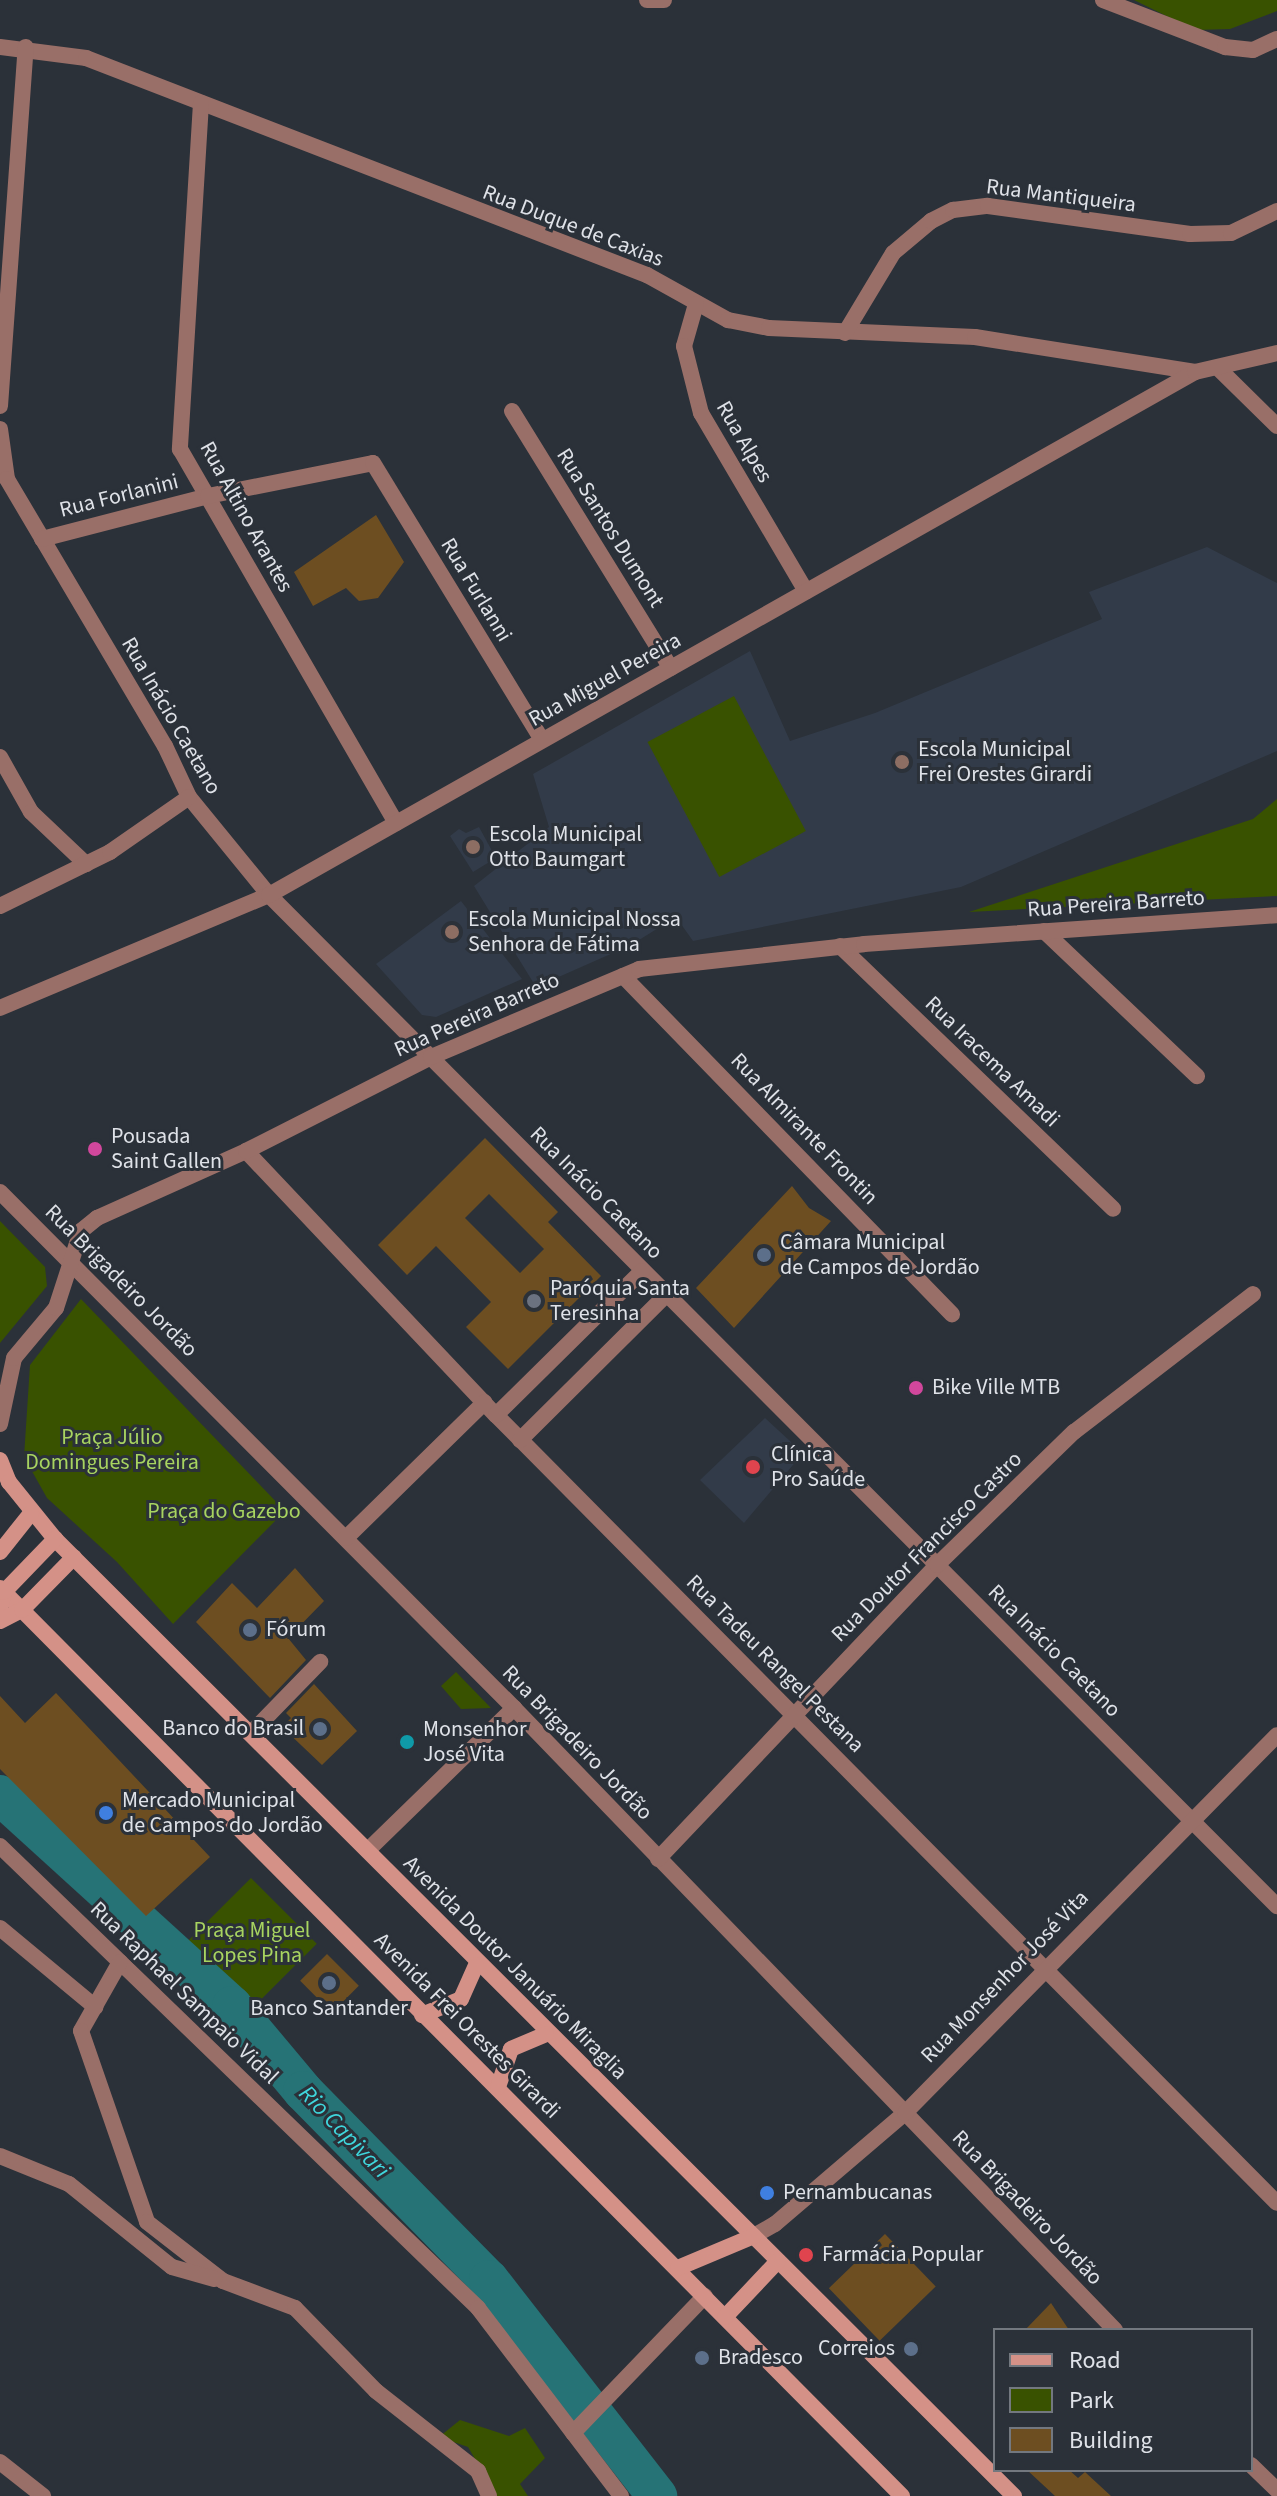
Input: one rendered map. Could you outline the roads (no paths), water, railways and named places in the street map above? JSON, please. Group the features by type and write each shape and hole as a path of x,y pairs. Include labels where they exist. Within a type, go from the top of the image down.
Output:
{"main road":[{"name":"Avenida Doutor Januário Miraglia","path":"0,1460 31,1513 55,1539 252,1732 476,1965 754,2236 1014,2496"},
{"path":"0,1552 31,1513"},
{"path":"1,1596 55,1539"},
{"path":"0,1621 22,1610 74,1557"},
{"name":"Avenida Frei Orestes Girardi","path":"1,1596 22,1610 902,2496"},
{"path":"422,2015 461,1999 476,1965"},
{"path":"498,2087 511,2049 546,2034"},
{"path":"678,2268 754,2236"},
{"path":"725,2317 778,2261"}],"street":[{"path":"647,0 664,0"},
{"path":"1103,0 1225,47 1253,50 1277,39"},
{"name":"Rua Duque de Caxias","path":"0,47 26,47 86,58 647,275 728,320 769,328 975,337 1195,372"},
{"path":"0,406 26,47"},
{"name":"Rua Altino Arantes","path":"201,103 180,449 396,823"},
{"name":"Rua Mantiqueira","path":"845,333 893,253 931,221 953,210 988,206 1190,234 1231,233 1277,211"},
{"name":"Rua Alpes","path":"696,304 684,346 701,413 806,591"},
{"path":"1277,353 1220,370 1277,426"},
{"name":"Rua Miguel Pereira","path":"0,1008 269,895 1195,372 1220,370"},
{"name":"Rua Santos Dumont","path":"512,411 671,668"},
{"name":"Rua Inácio Caetano","path":"0,429 7,479 165,746 189,797 269,895 1277,1906"},
{"name":"Rua Forlanini","path":"42,539 208,496 373,463"},
{"name":"Rua Furlanni","path":"373,463 542,740"},
{"path":"0,757 31,812 86,864"},
{"path":"0,906 86,864 189,797"},
{"name":"Rua Pereira Barreto","path":"0,1424 14,1358 56,1308 73,1264 81,1231 97,1218 246,1151 431,1057 639,969 840,946 1277,915"},
{"path":"1044,931 1197,1076"},
{"name":"Rua Iracema Amadi","path":"840,946 1113,1209"},
{"name":"Rua Almirante Frontin","path":"623,976 952,1314"},
{"name":"Rua Tadeu Rangel Pestana","path":"246,1151 520,1440 1277,2203"},
{"name":"Rua Brigadeiro Jordão","path":"0,1192 514,1708 1113,2328"},
{"path":"496,1415 642,1271"},
{"path":"520,1440 667,1294"},
{"name":"Rua Doutor Francisco Castro","path":"658,1859 793,1713 937,1565 1074,1432 1253,1294"},
{"path":"346,1538 485,1402"},
{"path":"252,1732 320,1662"},
{"path":"368,1850 514,1708"},
{"name":"Rua Monsenhor José Vita","path":"754,2236 905,2113 1044,1967 1277,1735"},
{"name":"Rua Raphael Sampaio Vidal","path":"0,1846 478,2308 575,2431 621,2496"},
{"path":"0,1928 95,2007"},
{"path":"120,1962 81,2031 147,2222 223,2281"},
{"path":"0,2156 69,2184 172,2267 223,2281 295,2308 376,2391 478,2471 489,2496"},
{"path":"575,2431 705,2296"},
{"path":"0,2462 43,2496"},
{"path":"1253,2467 1277,2490"}],"waterway":[{"name":"Rio Capivari","path":"0,1795 232,2006 303,2091 489,2280 657,2496"}],"place":[{"name":"Escola Municipal Frei Orestes Girardi","path":"902,762"},
{"name":"Escola Municipal Otto Baumgart","path":"473,847"},
{"name":"Escola Municipal Nossa Senhora de Fátima","path":"452,932"},
{"name":"Pousada Saint Gallen","path":"95,1149"},
{"name":"Câmara Municipal de Campos de Jordão","path":"764,1255"},
{"name":"Paróquia Santa Teresinha","path":"534,1301"},
{"name":"Bike Ville MTB","path":"916,1388"},
{"name":"Clínica Pro Saúde","path":"753,1467"},
{"name":"Fórum","path":"250,1630"},
{"name":"Banco do Brasil","path":"320,1729"},
{"name":"Monsenhor José Vita","path":"407,1742"},
{"name":"Mercado Municipal de Campos do Jordão","path":"106,1813"},
{"name":"Banco Santander","path":"329,1983"},
{"name":"Pernambucanas","path":"767,2193"},
{"name":"Farmácia Popular","path":"806,2255"},
{"name":"Correios","path":"911,2349"},
{"name":"Bradesco","path":"702,2358"}],"park label":[{"name":"Praça Júlio Domingues Pereira","path":"112,1450"},
{"name":"Praça do Gazebo","path":"224,1512"},
{"name":"Praça Miguel Lopes Pina","path":"252,1942"}]}
